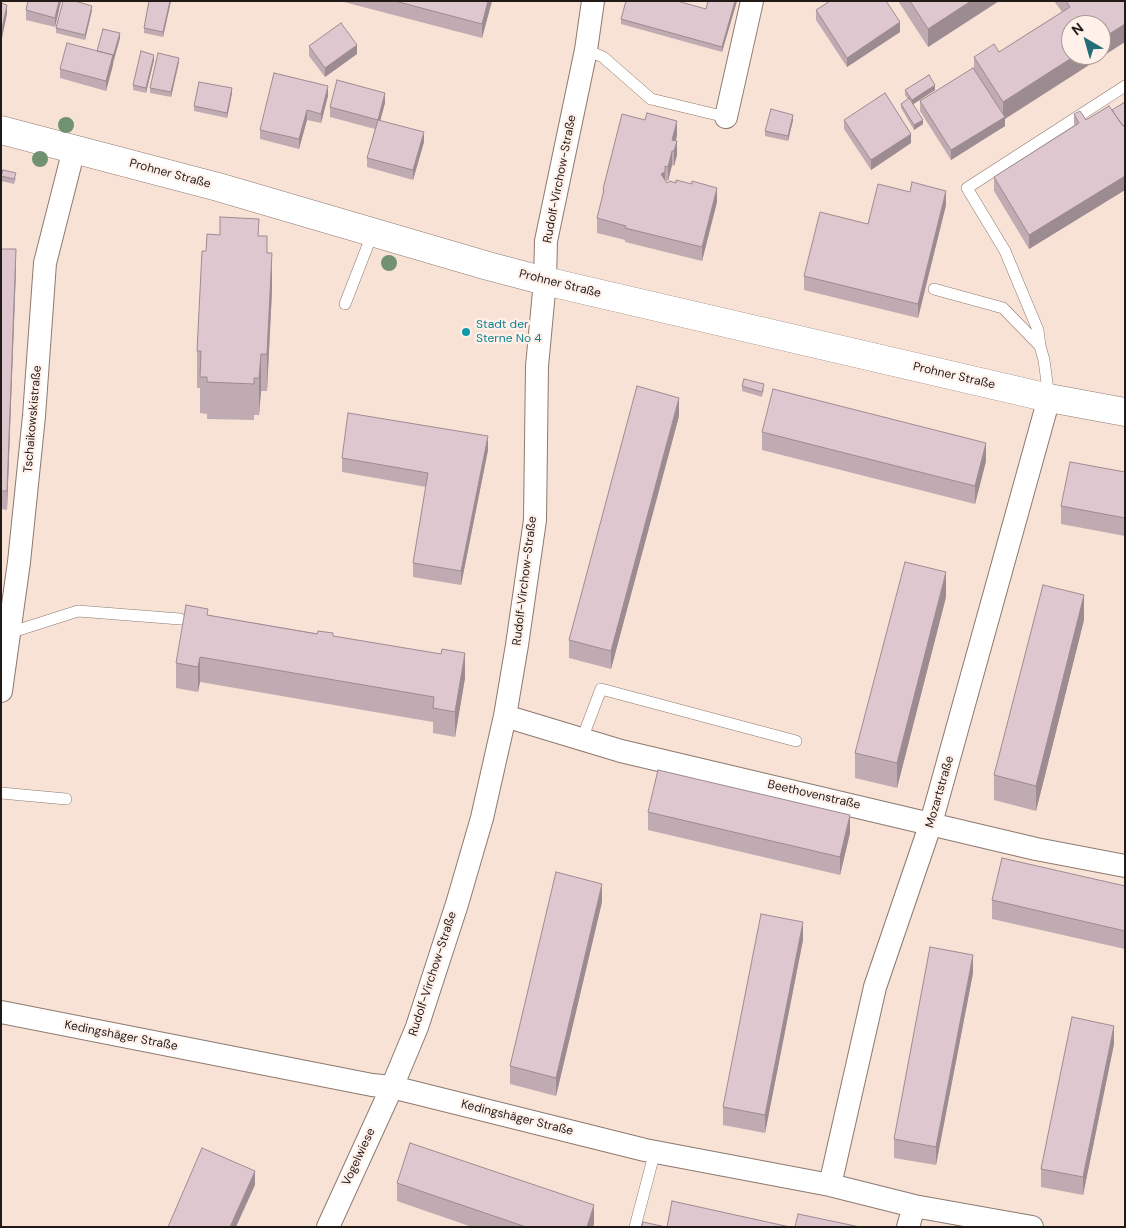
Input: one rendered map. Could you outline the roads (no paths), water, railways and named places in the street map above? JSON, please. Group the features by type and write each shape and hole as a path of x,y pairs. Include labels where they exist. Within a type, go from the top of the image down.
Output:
{"main road":[{"name":"Prohner Straße","path":"1,130 218,187 545,281 1049,398 1125,412"}],"street":[{"name":"Rudolf-Virchow-Straße","path":"392,1087 417,1027 457,904 482,818 506,716 535,520 537,366 545,281 546,241 586,50 593,1"},
{"path":"726,117 752,1"},
{"name":"Tschaikowskistraße","path":"1,691 19,562 33,426 45,263 74,149"},
{"name":"Mozartstraße","path":"830,1185 875,987 931,823 1049,398"},
{"name":"Beethovenstraße","path":"506,716 621,751 1036,849 1125,866"},
{"name":"Kedingshäger Straße","path":"1,1012 362,1083 392,1087 655,1152 830,1185 911,1216 1032,1227"},
{"name":"Vogelwiese","path":"328,1227 392,1087"}],"lane":[{"path":"586,50 604,57 651,99 726,117"},
{"path":"1049,398 1038,330 1005,251 967,188 1125,86"},
{"path":"344,304 373,232"},
{"path":"934,289 1003,308 1040,346"},
{"path":"9,633 78,611 180,619"},
{"path":"582,739 601,689 796,741"},
{"path":"1,793 66,799"},
{"path":"635,1227 655,1152"}],"place":[{"name":"Stadt der Sterne No 4","path":"466,332"}]}
